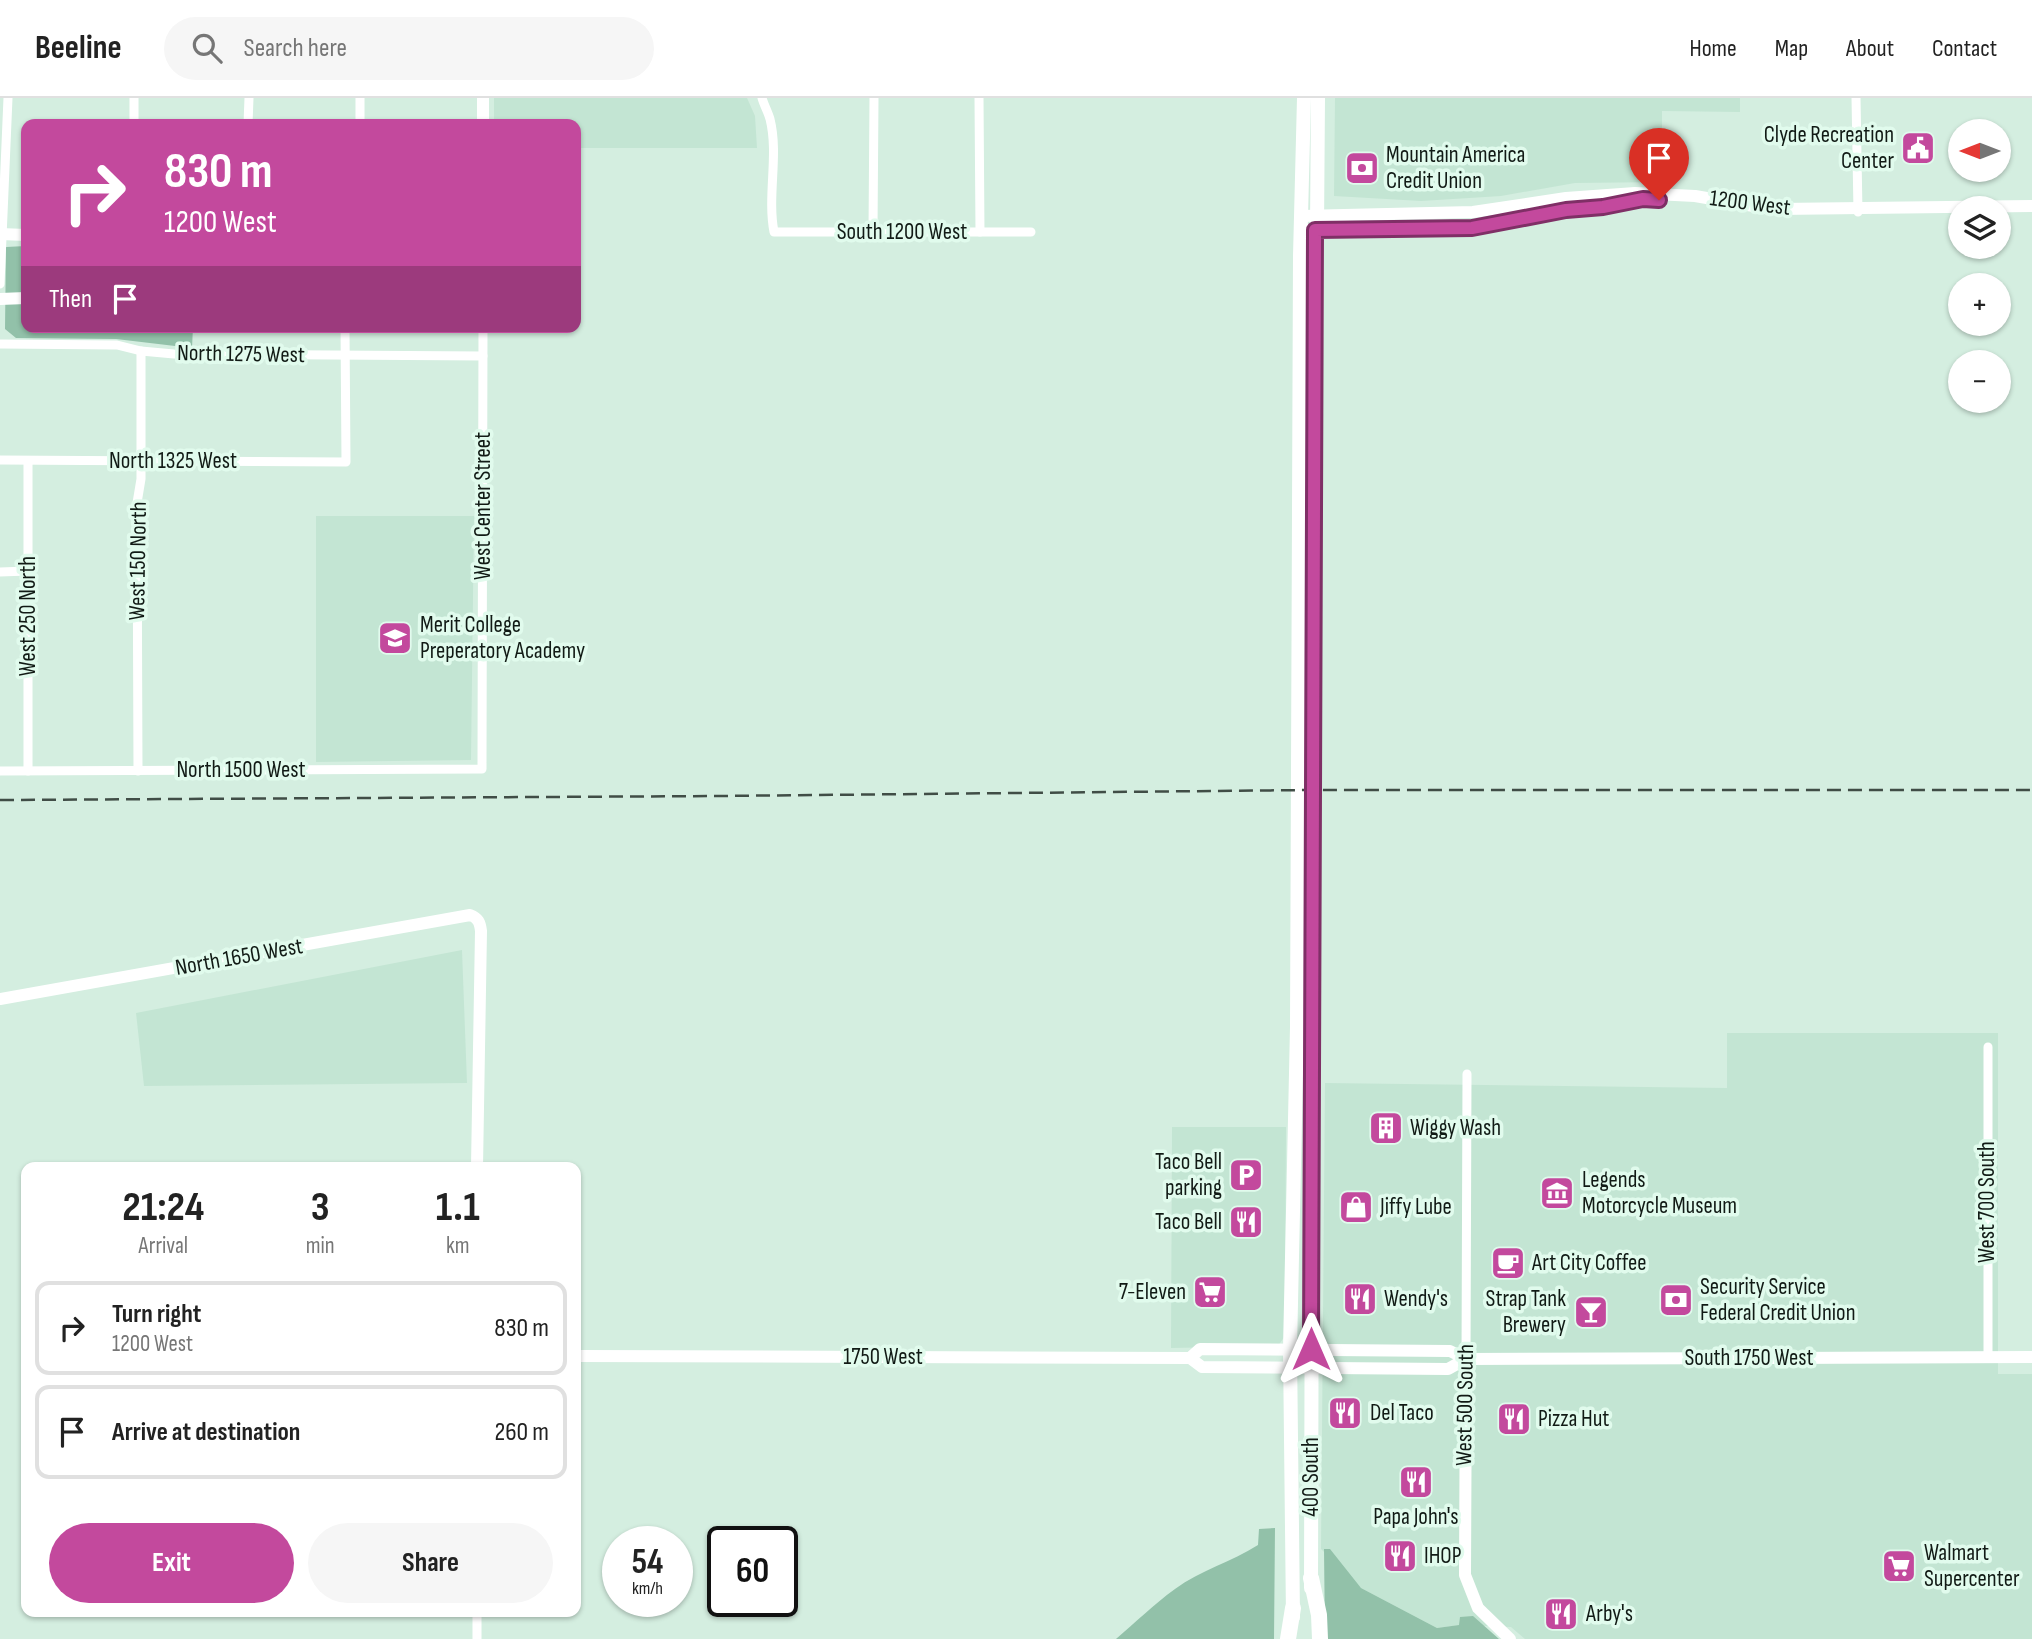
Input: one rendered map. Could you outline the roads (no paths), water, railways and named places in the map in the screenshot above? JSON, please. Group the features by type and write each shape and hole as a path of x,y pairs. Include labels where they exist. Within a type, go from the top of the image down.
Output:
{"highway":[{"path":"1311,1578 1319,1615 1320,1639"},
{"path":"1290,1639 1293,1608"}],"main road":[{"name":"400 South","path":"1304,98 1308,223 1313,757 1312,1639"},
{"name":"400 South","path":"1293,1608 1290,1349 1298,759 1308,223 1318,98"}],"street":[{"path":"0,284 8,98"},
{"path":"134,98 134,119"},
{"path":"248,98 248,119"},
{"path":"360,98 360,119"},
{"path":"483,98 483,119"},
{"name":"South 1200 West","path":"762,98 770,120 771,217 774,232 1031,232"},
{"path":"873,231 874,98"},
{"path":"979,98 980,232"},
{"path":"1856,98 1858,211"},
{"name":"1200 West","path":"1308,223 1472,228 1643,199 1697,202 1767,214 2032,206"},
{"name":"1200 West","path":"1858,211 1948,213"},
{"path":"2011,212 2032,212"},
{"path":"1,234 21,235"},
{"path":"0,299 21,299"},
{"path":"345,333 346,355"},
{"name":"West Center Street","path":"482,769 483,333"},
{"name":"North 1275 West","path":"0,344 117,345 141,351 174,354 483,356"},
{"name":"West 150 North","path":"138,771 137,503 141,480 141,351"},
{"name":"North 1325 West","path":"0,460 346,462 346,355"},
{"name":"West 250 North","path":"28,461 28,771"},
{"path":"0,572 29,571"},
{"name":"North 1500 West","path":"0,771 482,769"},
{"name":"North 1650 West","path":"0,999 461,915 476,918 481,931 477,1162"},
{"name":"West 700 South","path":"1988,1357 1989,1047"},
{"name":"West 500 South","path":"1467,1074 1465,1575 1478,1608 1510,1639"},
{"name":"1750 West","path":"1190,1358 1200,1349 1311,1349 1450,1351 1466,1359"},
{"name":"1750 West","path":"581,1356 1190,1358 1202,1367 1312,1369 1448,1369 1466,1359"},
{"name":"South 1750 West","path":"1466,1359 2032,1357"},
{"path":"477,1617 477,1639"}],"railway":[{"path":"0,800 1310,790 2032,790"}],"place":[{"name":"Clyde Recreation Center","path":"1918,148"},
{"name":"Mountain America Credit Union","path":"1362,168"},
{"name":"Merit College Preperatory Academy","path":"395,638"},
{"name":"Wiggy Wash","path":"1386,1128"},
{"name":"Taco Bell parking","path":"1246,1175"},
{"name":"Legends Motorcycle Museum","path":"1557,1193"},
{"name":"Jiffy Lube","path":"1356,1207"},
{"name":"Taco Bell","path":"1246,1222"},
{"name":"Art City Coffee","path":"1508,1263"},
{"name":"7-Eleven","path":"1210,1292"},
{"name":"Wendy's","path":"1360,1299"},
{"name":"Security Service Federal Credit Union","path":"1676,1300"},
{"name":"Strap Tank Brewery","path":"1591,1312"},
{"name":"Del Taco","path":"1345,1413"},
{"name":"Pizza Hut","path":"1514,1419"},
{"name":"Papa John's","path":"1416,1482"},
{"name":"IHOP","path":"1400,1556"},
{"name":"Walmart Supercenter","path":"1899,1566"},
{"name":"Arby's","path":"1561,1614"}]}
